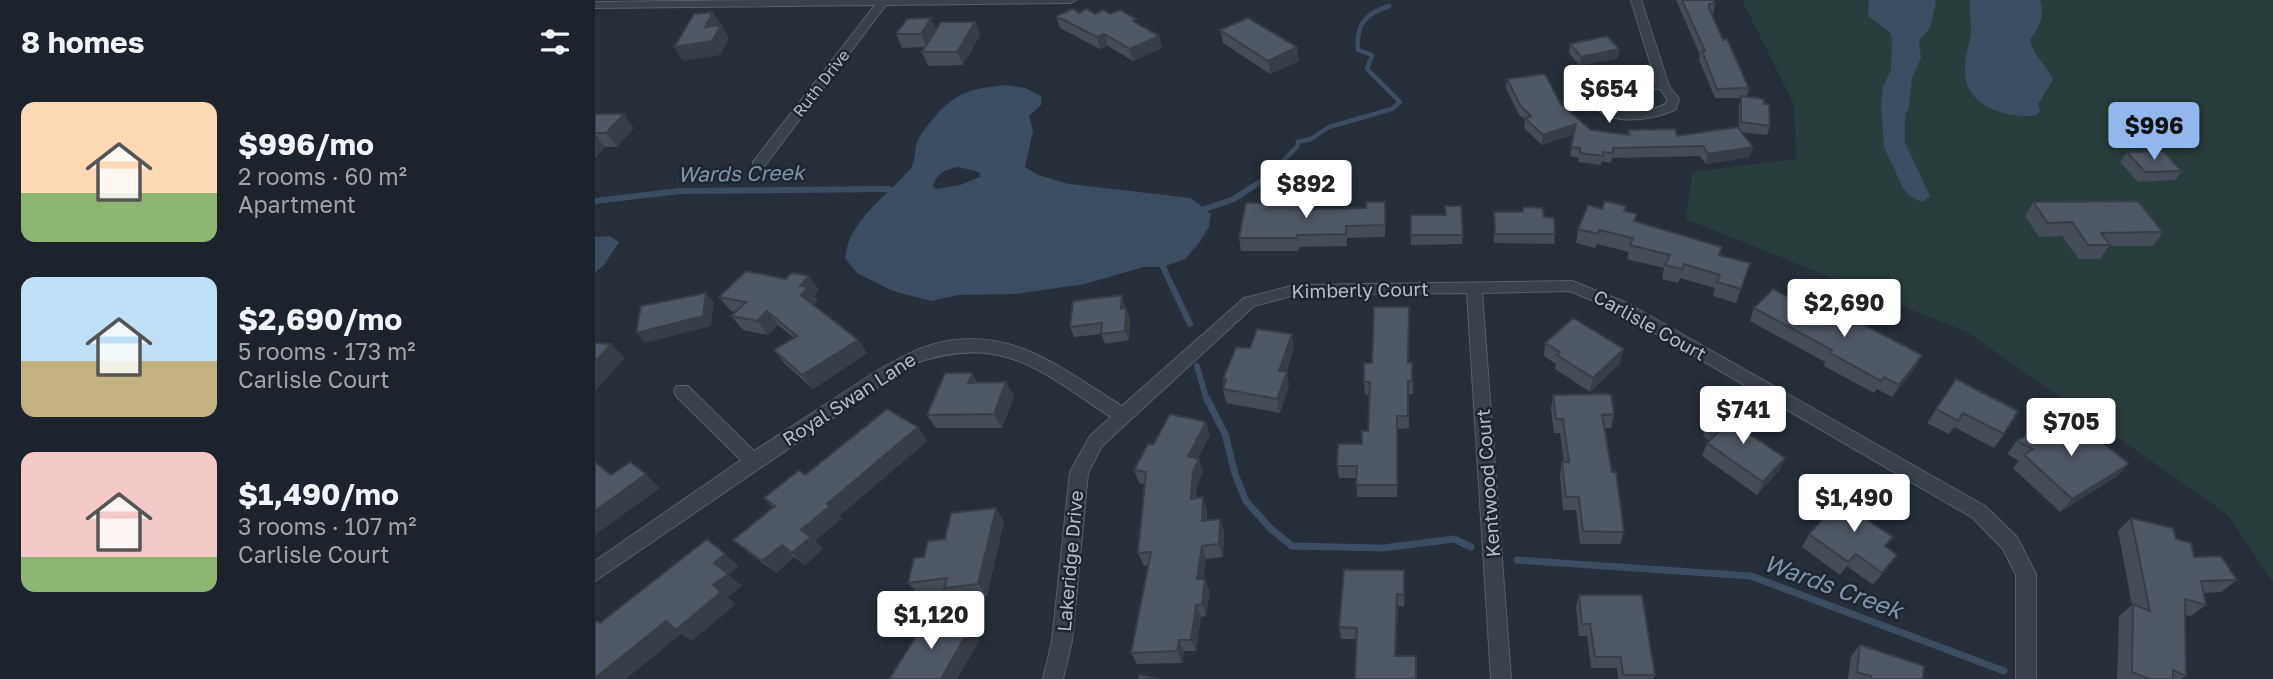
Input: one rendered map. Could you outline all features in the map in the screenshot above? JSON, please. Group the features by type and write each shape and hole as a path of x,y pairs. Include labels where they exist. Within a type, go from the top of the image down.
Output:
{"street":[{"path":"595,5 1071,0"},
{"path":"1636,0 1663,86 1672,99 1672,106 1655,114 1607,112 1595,100 1595,94 1600,89 1613,86 1663,86"},
{"name":"Ruth Drive","path":"758,164 883,2"},
{"name":"Carlisle Court","path":"1474,288 1572,286 1601,296 1979,512 2010,543 2026,574 2026,679"},
{"name":"Kimberly Court","path":"1122,415 1249,302 1295,290 1474,288"},
{"name":"Kentwood Court","path":"1474,288 1501,679"},
{"name":"Royal Swan Lane","path":"595,572 753,461 906,360 928,350 977,342 1017,352 1122,415"},
{"path":"682,391 753,461"},
{"name":"Lakeridge Drive","path":"1053,679 1062,641 1079,472 1090,450 1122,415"}],"shaded area":[{"path":"1742,0 2273,0 2273,582 2228,515 1967,332 1686,219 1692,172 1796,159 1794,105"}],"water":[{"path":"1869,0 1935,0 1936,3 1930,28 1919,40 1921,58 1912,78 1909,107 1905,115 1905,143 1930,196 1922,202 1910,196 1903,188 1884,147 1881,103 1883,87 1891,70 1892,39 1890,32 1868,16"},
{"path":"1970,0 2040,0 2041,21 2030,39 2053,80 2038,104 2040,111 2037,115 2001,113 1980,102 1972,94 1965,72 1971,33"},
{"path":"1006,85 1025,88 1041,96 1041,105 1029,116 1033,131 1025,167 1038,175 1069,184 1191,198 1211,214 1209,227 1185,259 1163,267 1144,267 1084,284 1016,294 958,295 931,301 893,291 857,273 845,258 854,231 871,209 911,168 917,142 924,130 949,102 957,97 974,90","holes":["958,167 979,172 980,177 960,185 936,189 933,186 940,175 950,169"]},
{"path":"610,236 619,242 604,265 595,273 595,237"}],"building":[{"path":"1682,0 1713,0 1715,4 1709,4 1709,8 1723,40 1727,39 1749,88 1717,89 1702,51 1705,51"},
{"path":"1073,9 1079,13 1086,9 1095,14 1103,10 1110,14 1120,10 1159,36 1130,49 1104,34 1097,37 1056,16"},
{"path":"713,12 705,27 721,25 712,41 674,47 694,14"},
{"path":"931,18 921,34 896,34 907,19"},
{"path":"1248,18 1297,47 1268,61 1220,30"},
{"path":"941,22 975,22 957,52 922,52"},
{"path":"1607,36 1619,49 1581,57 1570,44"},
{"path":"1545,74 1560,103 1591,130 1630,135 1628,130 1675,129 1677,136 1737,127 1753,147 1708,154 1703,146 1613,148 1613,153 1603,152 1603,156 1580,153 1580,148 1571,147 1576,124 1543,135 1525,118 1531,116 1520,105 1507,79"},
{"path":"1741,96 1764,99 1764,104 1769,104 1770,126 1741,122"},
{"path":"595,114 624,114 606,133 595,133"},
{"path":"2163,151 2182,171 2145,172 2127,152"},
{"path":"1605,201 1626,206 1624,211 1637,214 1634,221 1722,247 1719,255 1750,263 1741,289 1717,282 1720,275 1684,264 1682,269 1665,265 1670,255 1630,245 1633,238 1599,230 1598,234 1578,229 1588,205 1602,209"},
{"path":"2138,201 2163,232 2101,233 2110,245 2088,245 2072,222 2048,223 2033,202"},
{"path":"1367,202 1385,202 1385,225 1346,226 1346,234 1297,235 1297,238 1239,238 1246,203 1302,203 1301,209 1366,208"},
{"path":"1445,206 1461,206 1463,235 1411,235 1411,215 1446,215"},
{"path":"1523,207 1543,208 1544,217 1554,218 1555,234 1495,234 1494,212 1523,212"},
{"path":"746,271 786,279 791,273 809,276 800,286 808,287 801,295 858,340 802,375 774,350 797,336 767,311 757,321 731,316 746,302 719,297"},
{"path":"1773,289 1850,329 1857,321 1922,355 1899,385 1884,377 1881,381 1830,353 1832,350 1754,308"},
{"path":"706,293 703,316 636,333 641,306"},
{"path":"1122,295 1121,309 1126,308 1125,331 1101,334 1102,323 1070,327 1073,301"},
{"path":"1374,307 1409,307 1408,363 1412,362 1412,381 1408,381 1408,416 1397,416 1397,485 1356,485 1357,466 1337,466 1338,444 1362,444 1362,431 1368,431 1370,382 1364,382 1364,363 1372,363"},
{"path":"1573,318 1624,349 1593,378 1557,355 1560,352 1545,343"},
{"path":"1257,329 1292,334 1279,371 1287,372 1277,399 1223,389 1226,380 1223,379 1236,347 1250,348"},
{"path":"595,343 611,344 595,362"},
{"path":"945,373 972,373 968,383 1006,382 994,414 927,415"},
{"path":"1956,379 2018,411 2004,434 1963,413 1958,421 1936,409"},
{"path":"1611,394 1614,414 1602,415 1612,472 1616,472 1624,532 1583,531 1579,497 1566,497 1562,462 1569,462 1563,419 1556,419 1553,395"},
{"path":"887,409 918,427 827,504 830,506 801,530 811,537 792,553 782,545 762,561 733,540 775,506 764,498 799,470 805,475"},
{"path":"1722,409 1752,429 1748,433 1785,458 1763,482 1707,443 1719,431 1708,423"},
{"path":"1170,414 1206,422 1188,456 1199,459 1193,471 1191,499 1203,497 1202,521 1220,519 1219,544 1202,546 1197,579 1205,579 1202,604 1196,605 1191,640 1179,640 1177,651 1131,653 1151,552 1138,553 1146,472 1134,470 1148,444 1153,445"},
{"path":"2058,418 2089,443 2097,438 2129,464 2072,499 2024,455 2033,449 2017,441"},
{"path":"595,462 611,475 630,462 646,474 595,511"},
{"path":"1846,493 1872,511 1866,519 1893,537 1885,546 1897,555 1882,573 1856,554 1848,562 1809,534"},
{"path":"996,508 978,584 944,588 947,578 908,583 914,558 924,557 928,541 945,539 951,513"},
{"path":"2131,518 2173,528 2176,539 2191,543 2194,557 2221,556 2237,580 2201,581 2206,605 2185,599 2186,676 2173,670 2173,679 2149,679 2132,672 2133,604 2150,611"},
{"path":"707,539 725,554 714,563 728,574 713,585 721,592 676,630 666,621 595,678 595,623 600,623"},
{"path":"1344,570 1404,570 1404,595 1397,594 1395,656 1416,656 1416,679 1355,679 1357,628 1339,627"},
{"path":"1579,595 1642,595 1655,675 1623,675 1621,657 1595,657 1590,624 1582,624"},
{"path":"928,618 970,628 942,677 946,678 889,679"},
{"path":"1860,645 1924,666 1923,679 1871,679 1871,676 1857,672"},
{"path":"1139,675 1161,679 1138,679"}],"waterway":[{"name":"Wards Creek","path":"1266,178 1297,147 1298,142 1311,139 1329,127 1392,109 1400,102 1367,69 1372,55 1358,50 1359,33 1364,21 1389,6"},
{"name":"Wards Creek","path":"1204,209 1232,200 1268,177"},
{"name":"Wards Creek","path":"595,201 680,191 889,189"},
{"name":"Wards Creek","path":"1163,267 1190,324"},
{"name":"Wards Creek","path":"1197,366 1207,401"},
{"name":"Wards Creek","path":"1207,399 1225,434 1235,474 1246,501 1270,528 1292,546 1383,548 1454,539 1471,547"},
{"name":"Wards Creek","path":"1517,560 1751,576 2004,671"}]}
